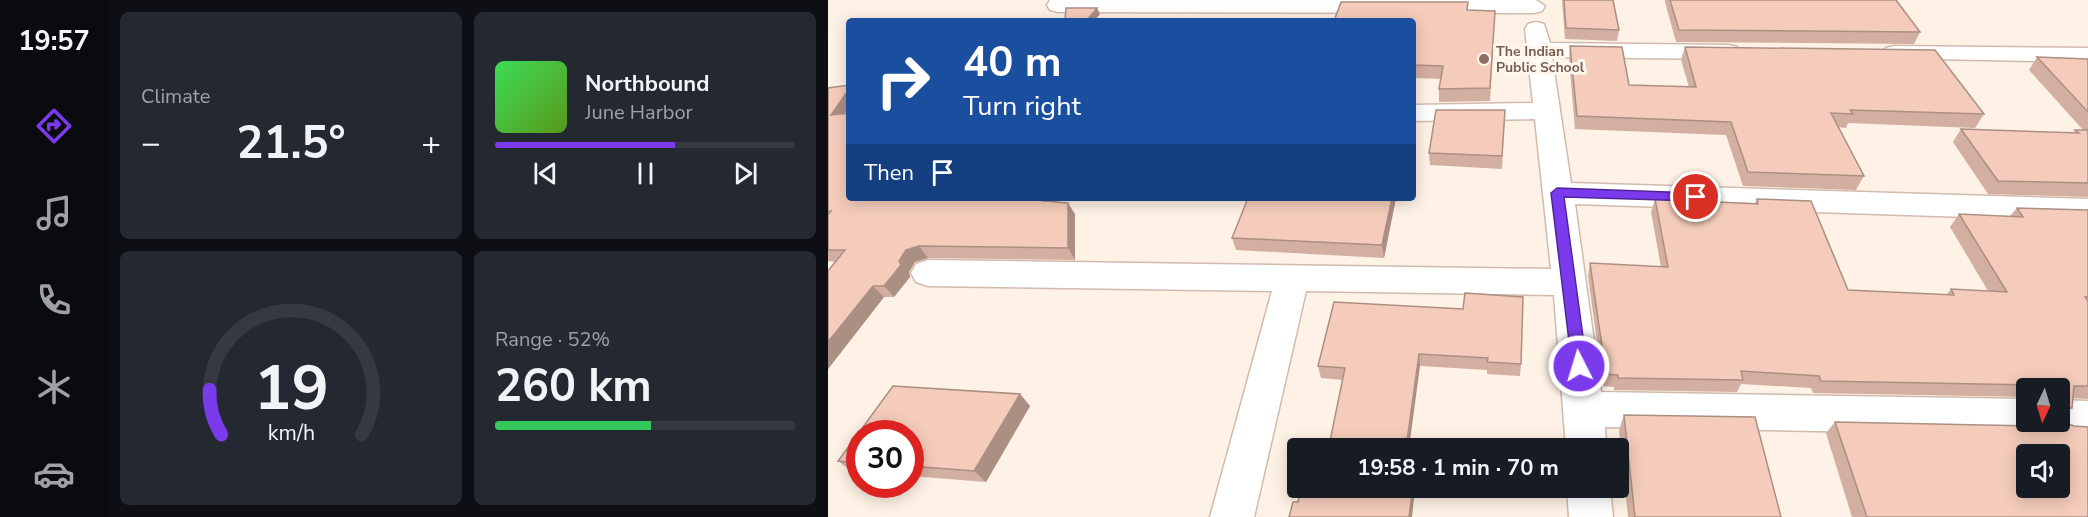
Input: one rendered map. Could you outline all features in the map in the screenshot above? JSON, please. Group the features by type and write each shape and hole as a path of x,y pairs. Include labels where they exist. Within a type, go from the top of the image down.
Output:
{"street":[{"path":"1058,5 1534,3 1569,282 1585,438"},
{"path":"1539,50 1754,52"},
{"path":"1873,53 2088,55"},
{"path":"1416,113 1546,111"},
{"path":"1557,193 2088,210"},
{"path":"928,273 1569,282"},
{"path":"1232,517 1292,278"},
{"path":"1583,409 2016,417"},
{"path":"2070,418 2088,419"},
{"path":"1590,498 1591,517"}],"building":[{"path":"1564,0 1613,0 1619,30 1566,28"},
{"path":"1670,0 1896,0 1920,32 1679,30"},
{"path":"1341,2 1468,2 1467,10 1495,11 1490,88 1439,89 1443,66 1416,65 1416,18 1335,18"},
{"path":"1066,8 1097,8 1089,18 1065,18"},
{"path":"1570,46 1622,47 1629,85 1696,87 1685,47 1935,50 1984,114 1850,110 1853,114 1831,113 1864,176 1748,172 1731,122 1577,116"},
{"path":"2037,57 2088,59 2088,112"},
{"path":"846,85 846,93 831,115 846,113 846,201 1068,203 1068,248 919,246 906,250 899,261 901,265 884,286 873,286 828,342 828,271 845,250 828,250 828,215 831,211 828,212 828,88"},
{"path":"1436,110 1505,110 1502,156 1429,153"},
{"path":"1961,129 2079,133 2075,130 2088,130 2088,183 1998,181"},
{"path":"1655,199 1758,204 1757,199 1811,201 1848,290 1954,295 1951,289 2007,292 1959,214 2023,217 2017,208 2088,210 2088,297 2085,297 2088,301 2088,386 2074,386 2072,408 2070,408 2070,378 2016,378 2016,385 1821,381 1819,376 1741,371 1743,380 1618,378 1618,375 1606,374 1590,263 1668,267"},
{"path":"1247,201 1391,201 1382,245 1232,238"},
{"path":"1465,293 1523,297 1521,364 1487,362 1488,358 1419,354 1407,438 1331,438 1345,368 1318,366 1334,302 1463,309"},
{"path":"893,386 1020,394 974,471 924,467 924,420 868,420"},
{"path":"1624,415 1755,417 1781,517 1635,517 1629,438 1626,438"},
{"path":"1835,422 2016,426 2016,432 2070,432 2070,425 2088,427 2088,517 1867,517"},
{"path":"846,450 846,462 838,461"},
{"path":"1299,498 1412,498 1409,517 1289,517 1293,502 1298,502"}],"place":[{"name":"The Indian Public School","path":"1484,59"}],"route":[{"path":"1579,366 1557,193 1696,197"}]}
